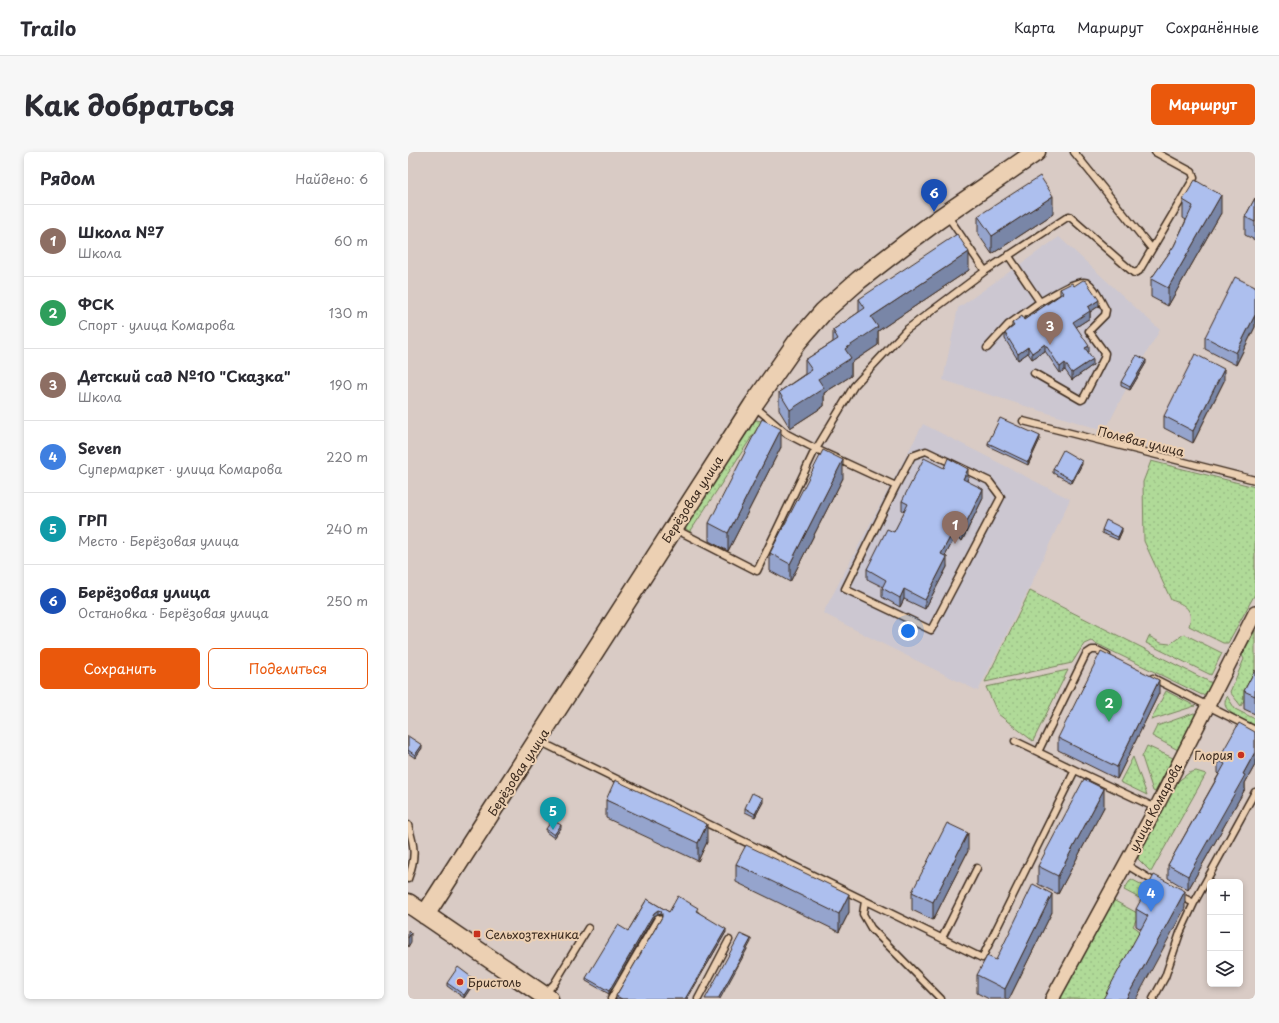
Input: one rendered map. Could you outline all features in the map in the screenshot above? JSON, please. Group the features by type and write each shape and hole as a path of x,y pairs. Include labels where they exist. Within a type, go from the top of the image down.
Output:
{"street":[{"name":"Берёзовая улица","path":"425,915 752,405 797,342 824,311 859,280 946,214 1036,152"},
{"name":"улица Комарова","path":"1052,999 1156,808 1255,613"},
{"path":"408,903 544,998"}],"lane":[{"path":"1074,152 1152,249"},
{"path":"673,528 757,570 816,449 854,386 906,330 985,271 1069,216 1134,273 1139,271 1194,178 1192,172 1155,152"},
{"path":"946,214 985,271"},
{"path":"1008,255 1040,302"},
{"path":"987,348 1008,325 1040,302 1073,284 1082,281 1087,282 1092,286 1106,310 1105,315 1089,331 1105,353 1104,358 1083,399 1081,400 1034,373"},
{"path":"752,405 788,434 816,449 896,486"},
{"name":"Полевая улица","path":"1023,422 1255,480"},
{"path":"926,451 989,481 1001,498 931,630 845,589 896,486 912,456 926,451"},
{"path":"1038,752 1086,654 1092,650 1097,650 1111,657"},
{"path":"1146,674 1255,730"},
{"path":"538,740 982,958 1075,770"},
{"path":"1015,741 1156,808"},
{"path":"1153,999 1165,977 1180,933 1194,903 1255,792"},
{"path":"408,825 414,845 413,867 408,879"},
{"path":"1125,864 1162,886"},
{"path":"942,938 977,868"},
{"path":"1175,893 1194,903"},
{"path":"864,900 863,914 871,928 941,999"},
{"path":"611,999 658,918"},
{"path":"544,998 588,928"},
{"path":"698,999 729,940"}],"shaded area":[{"path":"1059,237 1160,330 1142,360 1146,363 1130,390 1126,389 1105,431 943,380 958,308"},
{"path":"923,424 1070,499 1029,589 978,691 823,613"}],"green space":[{"path":"756,420 762,421 690,532 685,528 685,522 751,424"},
{"path":"1151,461 1255,487 1255,594 1228,643 1223,643 1189,626 1190,616 1187,608 1171,600 1144,541 1143,482"},
{"path":"1030,591 1212,683 1207,693 1202,695 1091,641 1084,644 1072,663 985,682"},
{"path":"1255,630 1255,678 1241,706 1230,692 1244,659 1242,655"},
{"path":"1184,634 1222,653 1211,675 1146,643 1149,636 1161,643 1170,644"},
{"path":"1068,670 1033,741 998,714 986,687"},
{"path":"1166,691 1195,706 1151,720"},
{"path":"1227,696 1235,709 1255,719 1255,725 1228,710 1225,703"},
{"path":"1194,713 1198,715 1178,750 1152,736 1157,726"},
{"path":"1147,746 1173,758 1155,792 1153,791 1142,757"},
{"path":"1133,757 1147,795 1120,782"},
{"path":"1196,771 1206,774 1151,872 1138,859 1139,852 1177,782 1189,773"},
{"path":"1131,879 1146,887 1139,898 1124,890"},
{"path":"1113,900 1139,914 1133,926 1143,933 1108,999 1060,999"}],"building":[{"path":"1040,176 1053,196 992,236 978,216"},
{"path":"1195,180 1221,195 1168,288 1151,279 1174,246 1193,206 1183,200"},
{"path":"1255,198 1255,222 1245,217"},
{"path":"957,234 969,252 871,317 878,327 845,349 851,358 818,379 824,388 790,410 779,392 812,370 805,360 838,339 833,330 865,308 859,299"},
{"path":"1235,277 1255,287 1255,315 1236,353 1205,337"},
{"path":"1083,280 1086,281 1099,300 1088,307 1090,311 1073,322 1089,346 1085,348 1093,359 1072,373 1065,363 1060,367 1045,344 1032,353 1028,347 1018,354 1005,333 1014,326 1012,323 1022,316 1024,320 1063,293 1060,289 1072,283 1074,286"},
{"path":"1195,354 1224,369 1193,431 1164,416"},
{"path":"1137,355 1146,360 1130,387 1121,382"},
{"path":"1000,418 1040,436 1028,462 988,443"},
{"path":"762,419 781,429 728,533 709,523"},
{"path":"823,450 843,460 790,564 770,553"},
{"path":"1063,450 1082,461 1072,480 1053,469"},
{"path":"924,458 944,468 948,458 968,469 963,479 983,489 962,531 955,528 941,554 947,557 925,600 904,589 900,598 882,588 886,580 867,569 887,529 894,532 908,504 902,501"},
{"path":"1106,520 1122,528 1118,537 1102,530"},
{"path":"1101,651 1159,680 1117,767 1058,738"},
{"path":"1255,670 1255,696 1244,691"},
{"path":"1239,723 1255,732 1255,752 1243,774 1245,775 1188,876 1168,865 1225,764 1218,760"},
{"path":"408,736 422,745 415,755 408,750"},
{"path":"1084,779 1104,789 1058,876 1038,866"},
{"path":"615,780 707,824 698,843 606,800"},
{"path":"752,793 763,798 755,814 745,808"},
{"path":"552,820 561,825 554,835 546,829"},
{"path":"947,823 968,833 933,902 912,892"},
{"path":"746,845 849,894 839,914 736,864"},
{"path":"1154,875 1185,891 1126,999 1103,999 1148,916 1136,909"},
{"path":"1033,884 1052,894 1005,989 977,975 987,956 996,960"},
{"path":"678,896 698,908 696,911 726,929 685,999 622,999 616,996 662,917 661,911 658,910 654,913 609,991 586,978 618,925 628,931 647,899 669,912"},
{"path":"408,930 411,933 408,938"},
{"path":"740,934 751,939 718,999 705,999"},
{"name":"Бристоль","path":"458,967 470,976 472,983 464,995 447,983"}],"place":[{"name":"Берёзовая улица","path":"934,212"},
{"name":"Детский сад №10 \"Сказка\"","path":"1050,345"},
{"name":"Школа №7","path":"955,544"},
{"name":"ФСК","path":"1109,722"},
{"name":"Глория","path":"1241,755"},
{"name":"ГРП","path":"553,830"},
{"name":"Seven","path":"1151,912"},
{"name":"Сельхозтехника","path":"477,934"},
{"name":"Бристоль","path":"460,982"}]}
